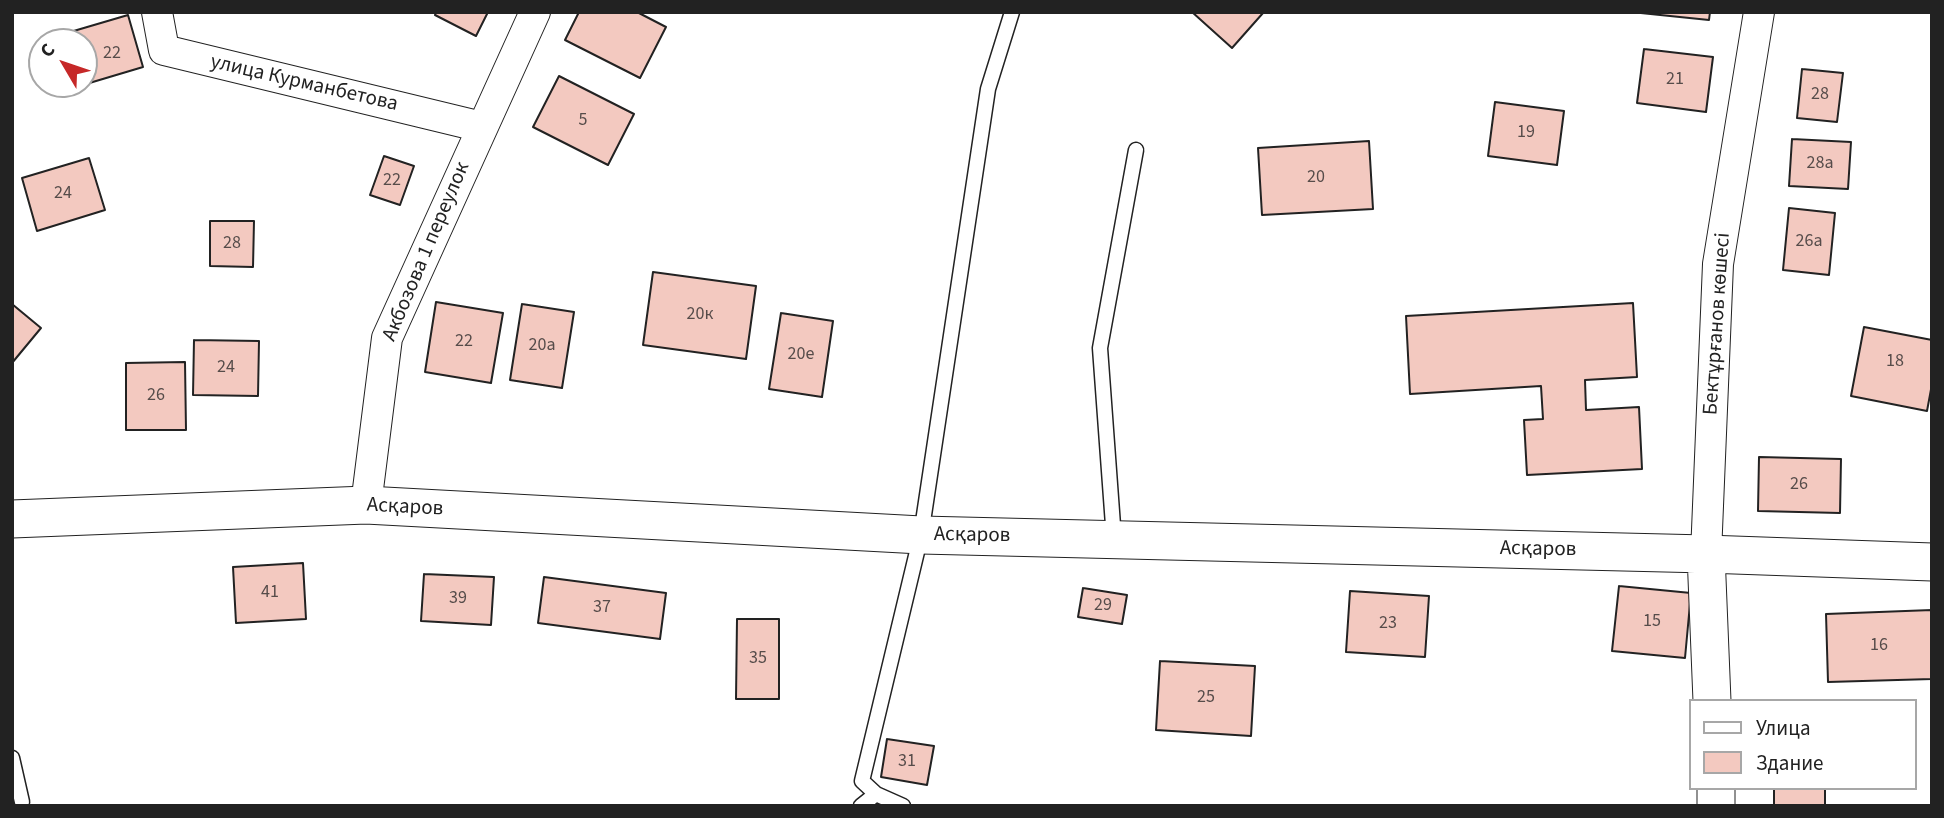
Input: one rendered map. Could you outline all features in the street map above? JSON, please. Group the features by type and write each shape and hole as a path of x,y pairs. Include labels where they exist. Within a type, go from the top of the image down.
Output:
{"street":[{"name":"улица Курманбетова","path":"157,12 164,50 482,127"},
{"name":"Акбозова 1 переулок","path":"366,505 387,338 535,12"},
{"name":"Бектұрғанов көшесі","path":"1706,554 1718,264 1759,12"},
{"name":"Асқаров","path":"12,519 366,505 921,535 1932,562"},
{"path":"1706,554 1712,699"}],"lane":[{"path":"903,806 876,793 862,781 921,535 988,89 1012,12"},
{"path":"1114,540 1100,348 1136,150"},
{"path":"12,758 22,802"},
{"path":"861,806 876,793"}],"building":[{"path":"436,12 488,12 476,36 435,15"},
{"path":"579,12 637,12 666,27 640,78 565,40"},
{"path":"1192,12 1262,12 1263,13 1232,48"},
{"path":"1631,12 1710,12 1709,20"},
{"path":"128,15 143,67 98,80 98,28 84,28"},
{"path":"1644,49 1713,57 1706,112 1637,103"},
{"path":"1802,69 1843,73 1837,122 1797,118"},
{"path":"559,76 634,114 608,165 533,127"},
{"path":"1495,102 1564,111 1557,165 1488,156"},
{"path":"1792,139 1851,142 1848,189 1789,186"},
{"path":"1369,141 1373,209 1262,215 1258,148"},
{"path":"384,156 414,166 400,205 370,195"},
{"path":"89,158 105,210 37,231 22,178"},
{"path":"1789,208 1835,213 1829,275 1783,270"},
{"path":"210,221 254,221 253,267 210,266"},
{"path":"653,272 756,286 746,359 643,345"},
{"path":"436,302 503,313 491,383 425,372"},
{"path":"1633,303 1637,377 1585,380 1586,410 1639,407 1642,469 1527,475 1524,420 1543,419 1541,386 1410,394 1406,316"},
{"path":"12,304 41,328 12,363"},
{"path":"522,304 574,312 562,388 510,380"},
{"path":"781,313 833,321 822,397 769,389"},
{"path":"1864,327 1932,340 1932,384 1927,411 1851,396"},
{"path":"194,340 259,341 258,396 193,395"},
{"path":"185,362 186,430 126,430 126,363"},
{"path":"1759,457 1841,459 1840,513 1758,511"},
{"path":"303,563 306,619 236,623 233,567"},
{"path":"424,574 494,577 491,625 421,621"},
{"path":"544,577 666,593 660,639 538,623"},
{"path":"1619,586 1691,593 1685,658 1612,651"},
{"path":"1083,588 1127,595 1122,624 1078,617"},
{"path":"1350,591 1429,596 1425,657 1346,652"},
{"path":"1932,610 1932,679 1828,682 1826,614"},
{"path":"737,619 779,619 779,699 736,699"},
{"path":"1160,661 1255,666 1251,736 1156,730"},
{"path":"887,739 934,746 927,785 881,777"},
{"path":"1774,790 1825,790 1825,806 1774,806"}]}
